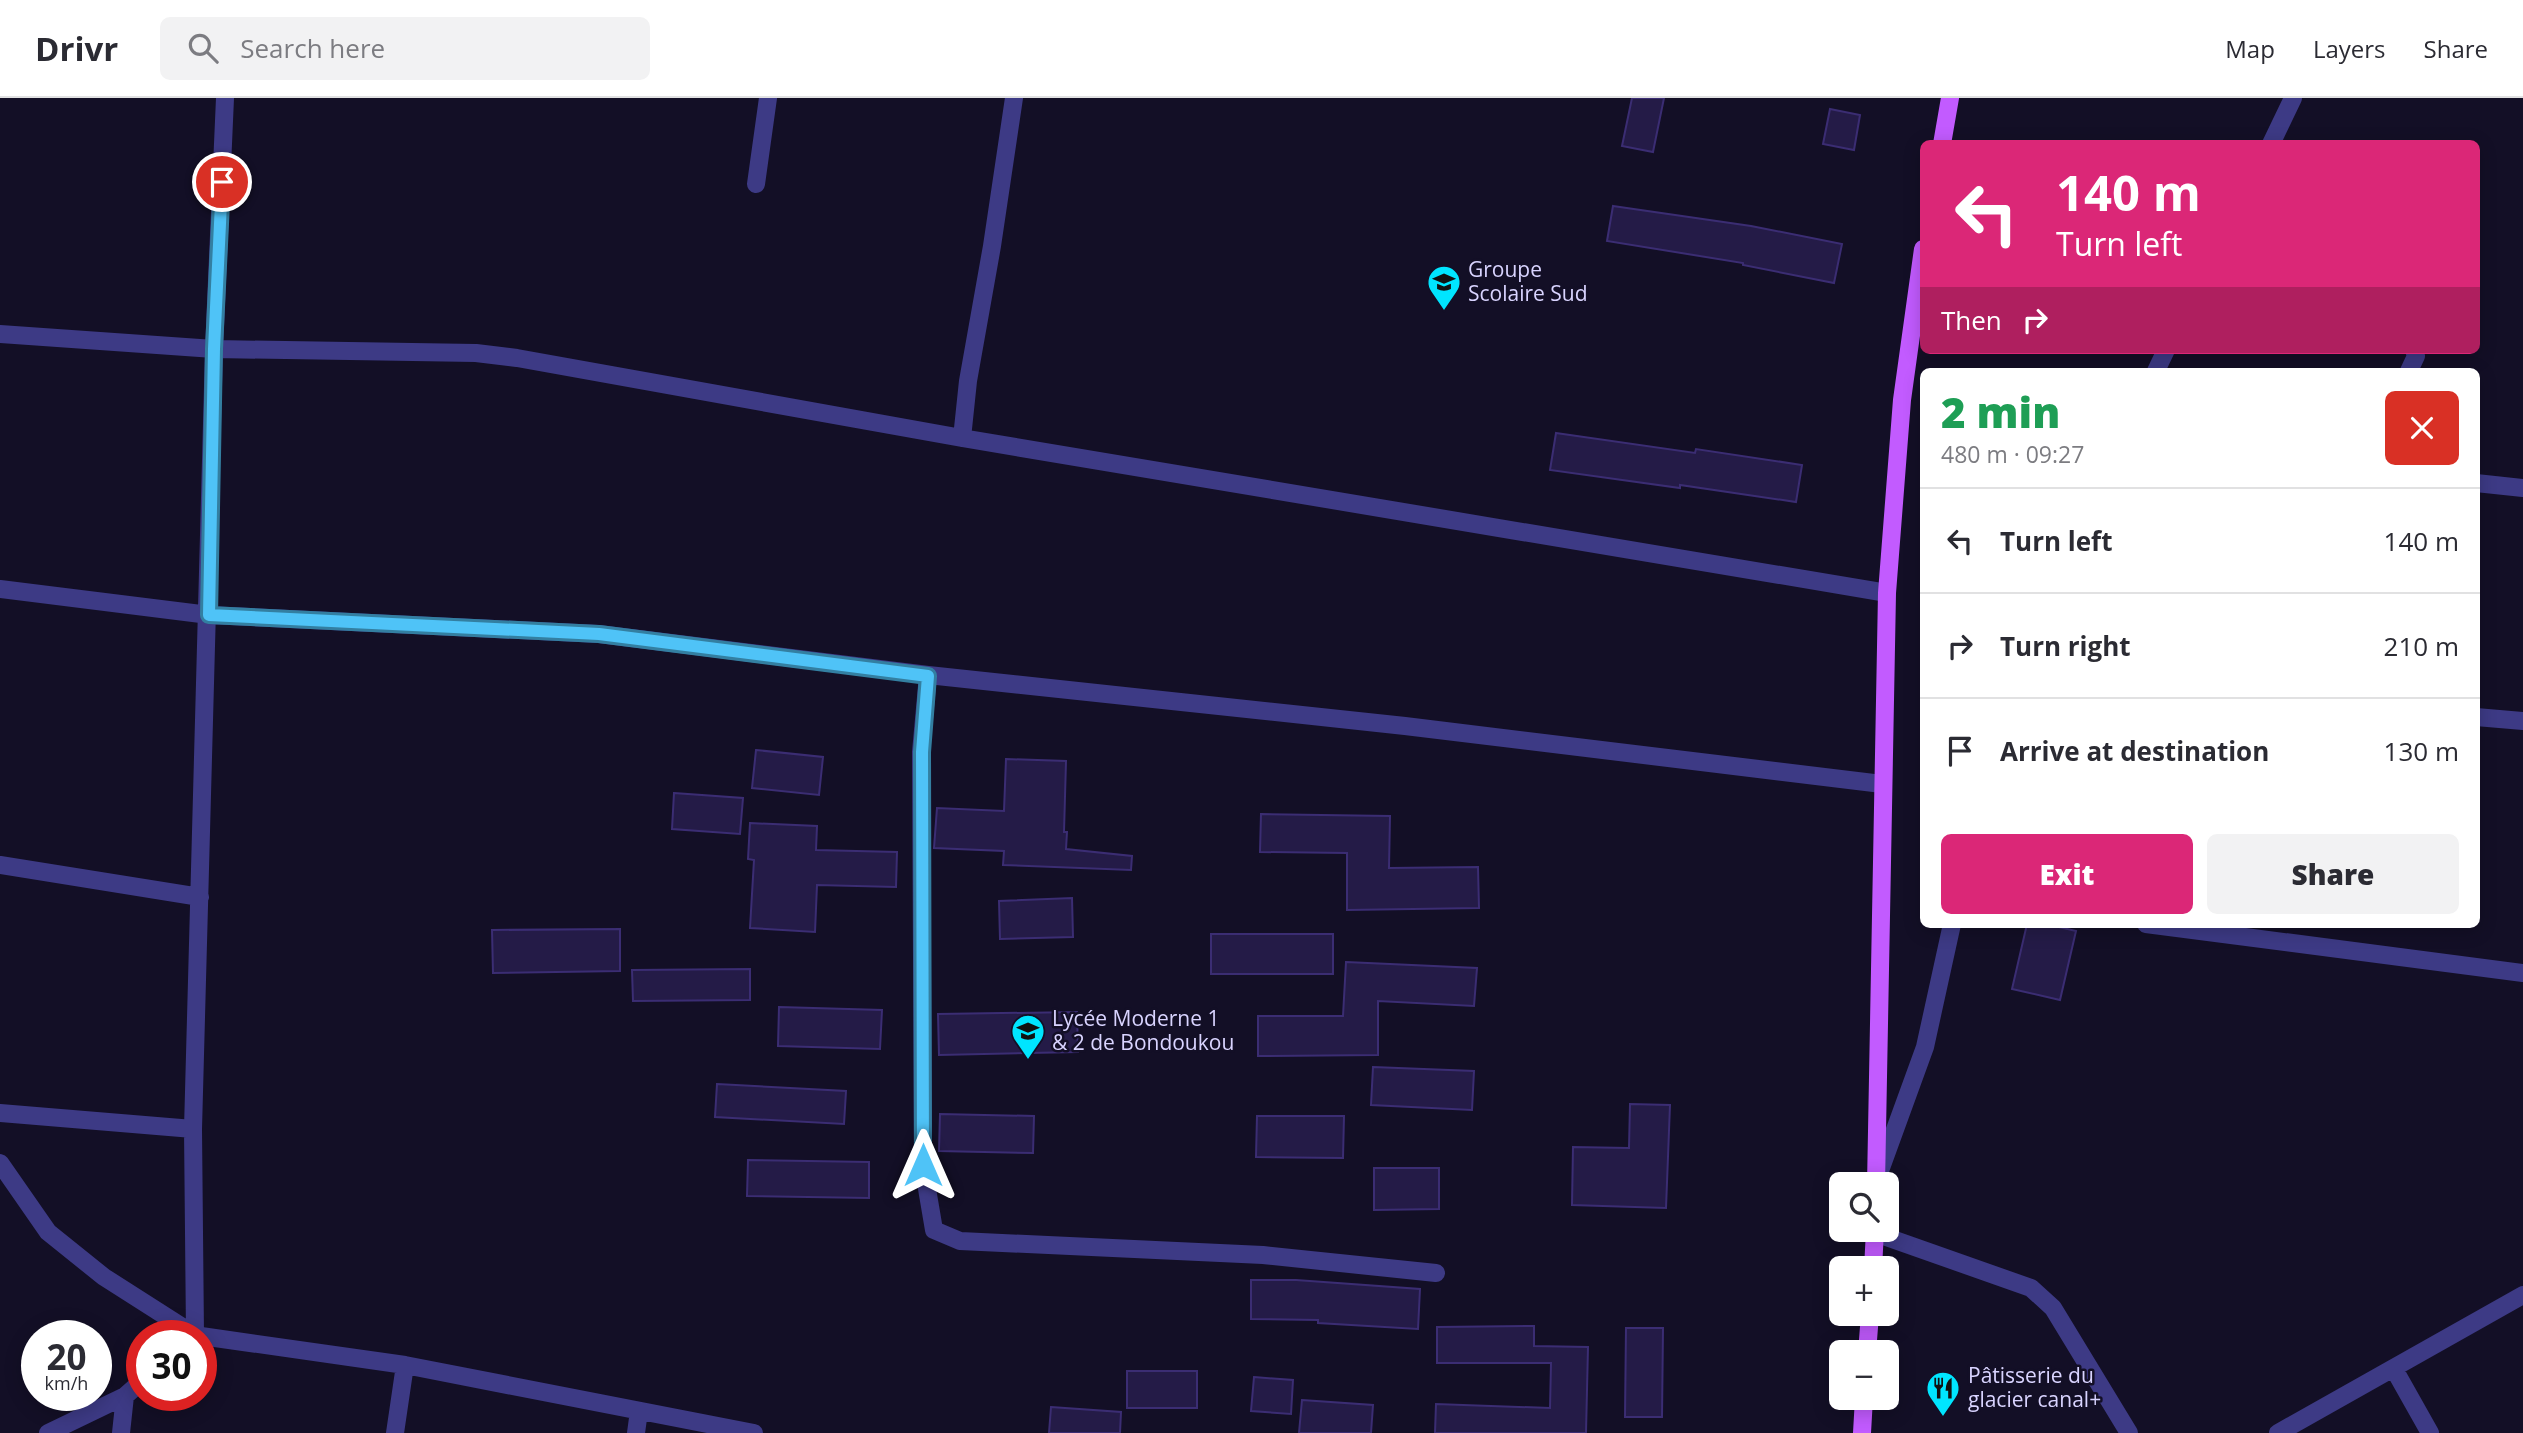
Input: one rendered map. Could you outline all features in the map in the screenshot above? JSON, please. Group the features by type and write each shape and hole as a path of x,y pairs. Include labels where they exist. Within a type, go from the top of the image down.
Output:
{"main road":[{"path":"1943,140 1950,98"},
{"path":"1876,1172 1887,593 1902,400 1920,270"},
{"path":"1862,1433 1863,1410"}],"street":[{"path":"195,1320 193,1129 209,615 214,349 225,98"},
{"path":"756,184 768,98"},
{"path":"962,438 968,381 1014,98"},
{"path":"2273,140 2293,98"},
{"path":"1,340 214,349 490,355 962,438 1887,593"},
{"path":"2480,484 2523,488"},
{"path":"0,589 209,615 599,634 928,676 1405,726 1882,784"},
{"path":"928,676 922,752 923,1165 934,1230 960,1241 1263,1255 1436,1273"},
{"path":"2480,717 2523,721"},
{"path":"0,865 200,897"},
{"path":"1880,1172 1925,1047 1951,928"},
{"path":"2180,928 2523,973"},
{"path":"0,1113 193,1129"},
{"path":"0,1163 48,1232 104,1278 171,1320"},
{"path":"1899,1240 2031,1287 2053,1308 2129,1433"},
{"path":"2278,1433 2523,1295"},
{"path":"217,1338 405,1365 754,1433"},
{"path":"395,1433 405,1365"},
{"path":"2394,1369 2430,1433"},
{"path":"48,1433 125,1396"},
{"path":"121,1433 125,1396"},
{"path":"636,1433 639,1411"}],"building":[{"path":"1632,98 1664,98 1653,152 1622,146"},
{"path":"1830,109 1860,115 1854,150 1823,144"},
{"path":"1613,206 1751,226 1842,244 1834,283 1743,263 1607,241"},
{"path":"1556,433 1695,453 1696,449 1802,465 1796,502 1550,470"},
{"path":"756,750 823,757 819,795 752,788"},
{"path":"1006,759 1066,761 1066,849 1132,856 1131,870 1003,865 1004,851 934,848 937,808 1004,811"},
{"path":"674,793 743,798 740,834 672,829"},
{"path":"1261,814 1390,816 1389,868 1478,867 1479,908 1347,910 1347,853 1260,852"},
{"path":"750,823 817,826 816,850 897,852 896,887 817,885 815,932 750,928 754,860 748,859"},
{"path":"1072,898 1073,937 1000,939 999,901"},
{"path":"2026,928 2063,928 2076,931 2060,1000 2012,989"},
{"path":"620,929 620,971 493,973 492,930"},
{"path":"1211,934 1333,934 1333,974 1211,974"},
{"path":"1346,962 1477,968 1474,1006 1378,1001 1378,1055 1258,1056 1258,1016 1343,1016"},
{"path":"750,969 750,1000 633,1001 632,970"},
{"path":"779,1007 882,1010 880,1049 778,1046"},
{"path":"1077,1012 1078,1052 939,1055 938,1014"},
{"path":"1373,1067 1474,1071 1472,1110 1371,1105"},
{"path":"717,1084 846,1091 844,1124 715,1117"},
{"path":"1630,1104 1670,1105 1666,1208 1572,1205 1573,1147 1629,1148"},
{"path":"940,1114 1034,1116 1033,1153 939,1151"},
{"path":"1257,1116 1344,1116 1343,1158 1256,1157"},
{"path":"748,1160 869,1162 869,1198 747,1196"},
{"path":"1374,1168 1439,1168 1439,1209 1374,1210"},
{"path":"1251,1280 1296,1280 1420,1289 1418,1329 1318,1323 1318,1320 1251,1319"},
{"path":"1534,1326 1534,1346 1588,1347 1586,1433 1435,1433 1436,1404 1550,1408 1551,1363 1437,1363 1437,1327"},
{"path":"1626,1328 1663,1328 1662,1417 1625,1417"},
{"path":"1127,1371 1197,1371 1197,1408 1127,1408"},
{"path":"1254,1377 1293,1380 1291,1414 1251,1411"},
{"path":"1302,1400 1373,1405 1371,1433 1299,1433"},
{"path":"1051,1407 1121,1412 1120,1433 1049,1433"}],"place":[{"name":"Groupe Scolaire Sud","path":"1444,312"},
{"name":"Lycée Moderne 1 & 2 de Bondoukou","path":"1028,1061"},
{"name":"Pâtisserie du glacier canal+","path":"1943,1418"}],"route":[{"path":"222,182 214,349 209,615 599,634 928,676 922,752 923,1165"}]}
